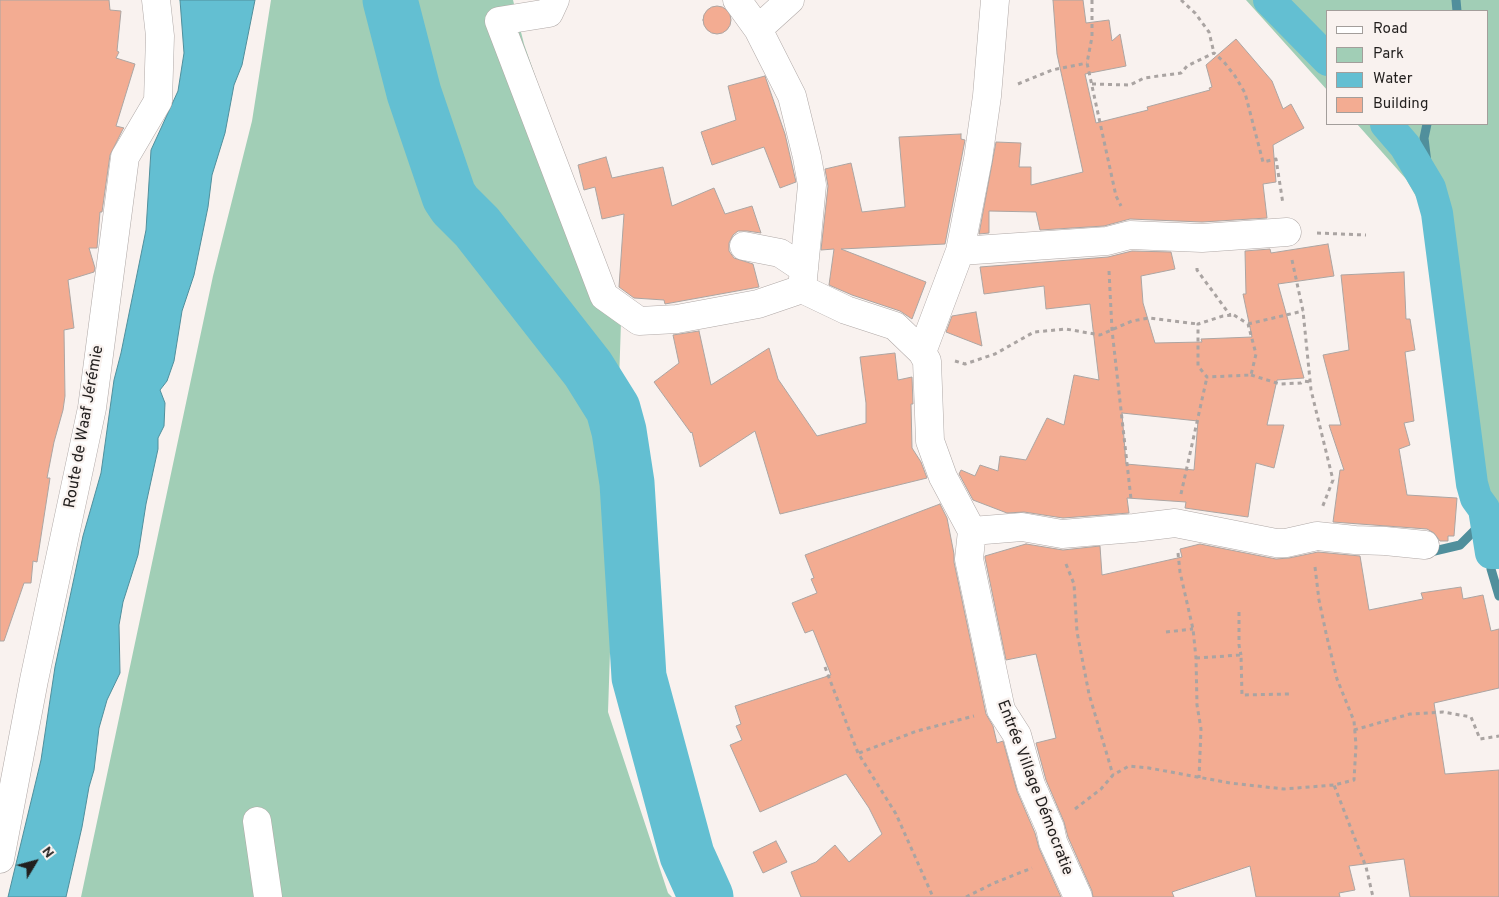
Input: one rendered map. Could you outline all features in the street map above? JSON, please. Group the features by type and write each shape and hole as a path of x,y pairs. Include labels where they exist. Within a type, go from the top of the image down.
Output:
{"street":[{"name":"Route de Waaf Jérémie","path":"0,859 34,680 92,408 125,157 158,101 160,36 156,0"},
{"path":"555,0 549,13 499,21 604,296 639,322 677,319 758,304 803,279"},
{"path":"737,0 758,29 792,96 807,157 812,185 803,279"},
{"path":"758,29 790,0"},
{"path":"922,352 960,251 978,159 987,96 996,0"},
{"path":"960,251 1119,238 1202,238 1287,232"},
{"path":"744,246 780,253 803,279 846,310 895,326 922,352 927,362 930,441 943,477 972,531 1022,528 1062,534 1175,523 1286,543 1317,536 1425,545"},
{"name":"Entrée Village Démocratie","path":"972,531 969,559 1001,710 1017,735 1031,785 1050,828 1053,842 1078,897"},
{"path":"257,822 268,897"}],"path":[{"path":"1092,0 1092,37 1087,63 1116,196 1126,217 1119,238 1112,330 1134,528"},
{"path":"1181,0 1195,13 1209,32 1214,53 1235,76 1245,94 1263,162 1276,159 1287,232"},
{"path":"1092,84 1130,85 1144,78 1180,72 1187,66 1214,53"},
{"path":"987,96 1052,70 1087,63"},
{"path":"1202,238 1196,270 1231,316"},
{"path":"922,352 965,364 995,354 1034,332 1066,330 1100,335 1132,321 1149,318 1198,324 1224,316 1234,316 1248,324 1303,311"},
{"path":"1198,324 1198,366 1207,377"},
{"path":"1248,324 1256,354 1251,375"},
{"path":"1207,377 1251,375 1280,384 1301,383 1304,380 1311,382"},
{"path":"1199,778 1201,729 1197,705 1193,629 1180,572 1175,523 1171,518 1178,507 1207,377"},
{"path":"1062,534 1065,559 1074,584 1077,632 1089,694 1112,775"},
{"path":"1239,612 1242,695 1290,694"},
{"path":"1166,632 1193,629"},
{"path":"1196,658 1241,655"},
{"path":"825,667 858,753 896,814 933,897"},
{"path":"858,753 918,731 1001,710"},
{"path":"1354,730 1410,714 1443,712 1471,717 1480,739 1499,736"},
{"path":"1050,828 1101,789 1112,775 1129,766 1199,778 1284,789 1334,785"},
{"path":"966,897 994,883 1060,857"}],"green space":[{"path":"271,0 513,0 524,44 621,322 608,712 668,893 672,897 81,897 213,276 252,121"},
{"path":"1246,0 1499,0 1499,544 1483,537 1467,488 1422,207 1406,179 1358,125 1489,125 1489,10 1326,10 1326,89"}],"water":[{"path":"180,0 255,0 242,65 234,85 225,133 212,175 208,207 194,275 182,311 174,361 167,381 160,390 165,403 164,426 158,438 158,449 146,504 138,555 123,602 119,625 120,673 107,700 99,728 94,770 66,897 8,897 41,760 55,667 83,536 101,473 114,380 146,230 151,150 178,91 184,53"}],"building":[{"path":"0,0 109,0 110,10 121,11 117,51 119,52 116,58 135,64 116,126 124,128 110,155 102,212 100,212 97,248 89,248 95,268 94,272 68,280 74,328 64,330 65,396 47,478 50,478 37,562 33,561 31,583 24,583 4,641 0,641"},
{"path":"1053,0 1083,0 1086,23 1109,20 1112,41 1120,34 1126,66 1085,74 1096,123 1148,110 1147,107 1210,90 1209,88 1212,87 1206,65 1236,39 1272,81 1283,109 1291,104 1304,128 1273,145 1276,182 1263,184 1267,218 1202,222 1130,219 1104,226 1040,230 1036,212 989,211 989,233 979,234 996,142 1021,143 1019,167 1031,167 1031,185 1083,172 1057,54"},
{"path":"717,6 727,10 731,20 727,30 717,34 707,30 703,20 707,10"},
{"path":"765,76 785,134 796,182 780,188 764,147 712,165 701,132 736,120 728,86"},
{"path":"961,134 961,139 965,140 945,244 841,249 926,282 912,319 900,311 829,285 834,249 821,250 828,186 825,169 851,163 862,212 905,207 899,137"},
{"path":"606,157 612,178 663,167 672,206 714,188 725,214 752,206 761,233 738,231 733,235 729,243 729,251 734,258 753,264 759,287 665,304 664,300 634,298 619,287 624,214 602,219 595,187 584,190 578,165"},
{"path":"1328,244 1334,276 1278,284 1304,378 1277,380 1267,425 1284,425 1274,468 1256,463 1248,517 1185,508 1186,502 1127,498 1129,513 1063,518 1024,512 1007,513 973,500 959,474 961,470 975,476 980,465 998,471 1000,456 1026,460 1047,418 1064,425 1074,375 1099,380 1090,304 1046,309 1044,286 984,294 980,267 1108,257 1132,251 1171,252 1175,269 1141,276 1143,303 1155,343 1202,342 1201,339 1252,337 1243,294 1246,294 1245,251 1270,249 1271,253","holes":["1122,413 1198,421 1194,470 1126,464"]},
{"path":"1404,272 1406,319 1410,319 1415,350 1405,352 1414,421 1404,423 1410,445 1399,449 1407,495 1457,498 1454,536 1448,536 1448,541 1440,541 1434,533 1427,529 1333,522 1340,470 1344,470 1329,425 1341,425 1323,355 1349,350 1341,275"},
{"path":"976,312 982,346 946,332 952,316"},
{"path":"699,331 711,385 769,348 778,379 817,436 866,423 866,403 860,357 895,353 898,380 912,377 912,448 921,462 927,478 780,514 755,431 700,467 692,432 654,382 679,363 673,335"},
{"path":"940,504 947,518 954,562 986,714 993,726 997,743 1003,741 1017,791 1035,833 1039,848 1061,897 801,897 791,872 816,862 835,845 849,862 882,834 869,808 846,774 760,812 730,745 742,740 736,726 741,724 735,706 831,675 813,630 805,633 792,603 817,593 811,579 814,578 805,555"},
{"path":"1026,544 1063,550 1100,546 1102,575 1182,557 1180,549 1200,544 1276,559 1318,552 1360,556 1369,610 1423,599 1421,593 1461,587 1463,599 1483,595 1491,631 1499,629 1499,688 1434,703 1445,774 1499,770 1499,897 1410,897 1404,859 1349,866 1355,890 1339,893 1340,897 1256,897 1250,866 1172,892 1174,897 1093,897 1046,780 1036,743 1056,738 1036,654 1006,660 985,558 985,556"},
{"path":"776,841 787,862 763,873 753,852"}],"waterway":[{"path":"390,0 414,93 449,196 455,205 477,227 588,369 613,409 619,431 627,483 639,677 687,855 706,897"},
{"path":"1269,0 1326,58"},
{"path":"1456,0 1457,10"},
{"path":"1387,125 1405,146 1430,188 1437,213 1472,484 1476,498 1484,509 1491,553 1499,553"},
{"path":"1427,125 1424,138 1430,188"},
{"path":"1426,553 1460,545 1482,523 1491,553 1491,569 1499,596"}]}
